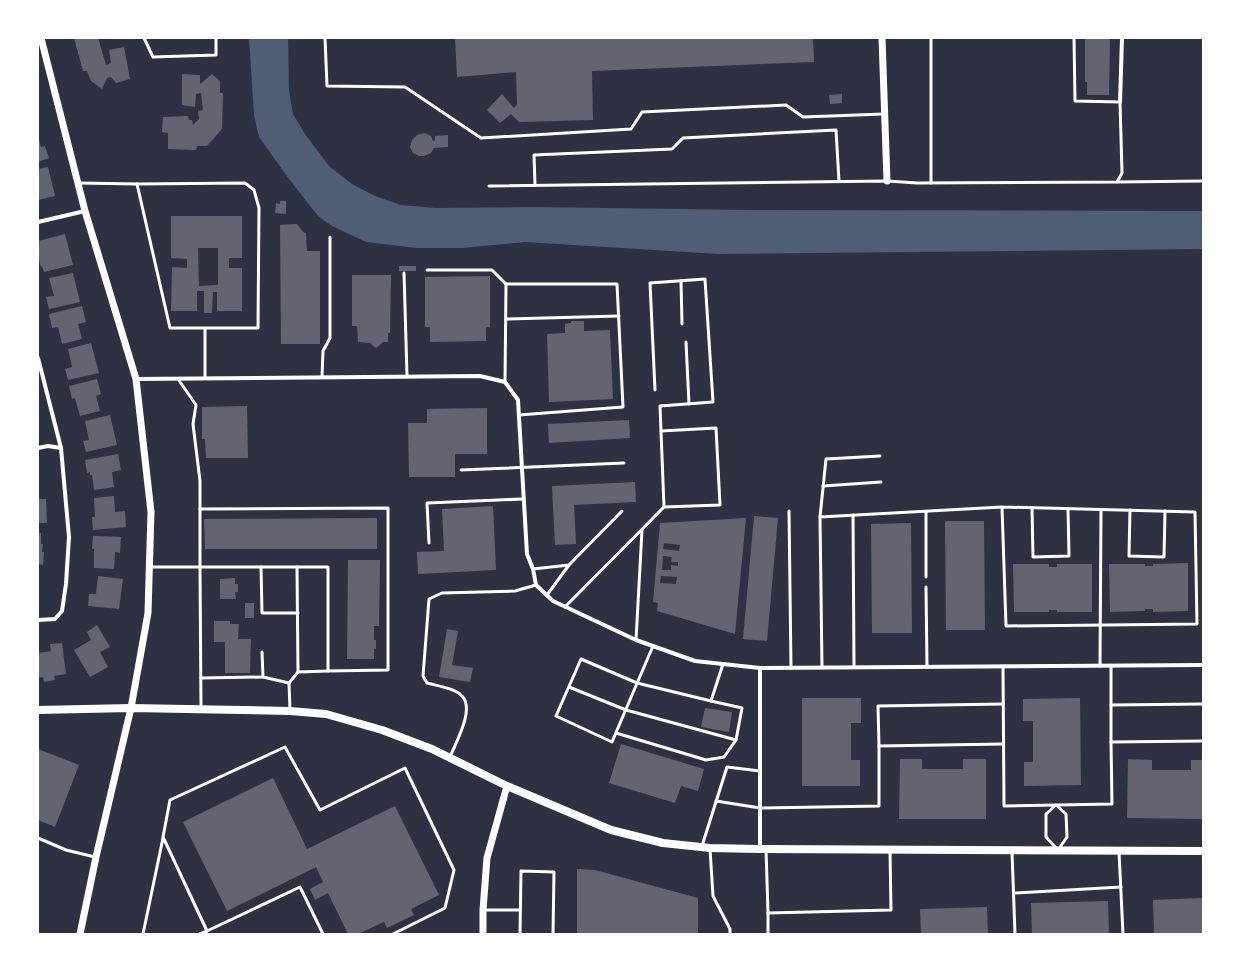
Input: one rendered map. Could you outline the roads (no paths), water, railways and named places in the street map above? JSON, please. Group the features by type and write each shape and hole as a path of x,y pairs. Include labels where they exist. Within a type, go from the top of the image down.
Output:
{"main road":[{"path":"38,710 131,708 326,714 382,730 432,749 507,786 611,830 663,843 710,848 763,849 1203,850"}],"street":[{"path":"41,38 85,211 136,379 151,512 148,613 131,708 96,857 80,934"},
{"path":"882,38 887,181"},
{"path":"1120,102 1122,38"},
{"path":"38,222 85,211"},
{"path":"38,358 60,448 69,537 66,584 62,611 54,619 38,620"},
{"path":"136,379 480,376 505,382 518,400 527,554 533,569 536,585 553,601 636,640 696,661 760,668 1203,665"},
{"path":"38,448 48,446 60,448"},
{"path":"760,668 760,808 763,849"},
{"path":"483,934 483,910 487,858 507,786"}],"lane":[{"path":"144,38 153,56 216,55 216,38"},
{"path":"325,38 327,86 405,87 481,138 631,130 642,112 786,105 803,117 884,114"},
{"path":"931,38 931,183"},
{"path":"1074,38 1075,102 1120,102 1122,173 1117,182"},
{"path":"536,185 534,155 672,149 682,138 836,130 839,181"},
{"path":"489,186 839,181 931,183 1203,180"},
{"path":"78,183 245,183 254,190 259,208 258,328 170,328 137,184"},
{"path":"322,377 323,351 330,338 330,237"},
{"path":"427,270 492,270 506,284 617,284 623,408 519,415"},
{"path":"404,273 407,376"},
{"path":"655,390 650,283 705,279 713,402 660,406 664,508"},
{"path":"681,281 682,324"},
{"path":"505,382 506,284"},
{"path":"506,319 619,316"},
{"path":"205,328 205,378"},
{"path":"686,342 689,404"},
{"path":"178,378 196,405 193,424 200,481 201,710"},
{"path":"566,607 664,508 720,505 716,428 661,431"},
{"path":"822,668 820,517 826,459 880,456"},
{"path":"461,470 624,463"},
{"path":"823,486 881,482"},
{"path":"429,543 427,503 524,499"},
{"path":"200,509 388,508 388,670 298,672"},
{"path":"820,517 1002,508 1195,512 1197,624 1006,626 1002,508"},
{"path":"1032,508 1034,557 1069,556 1068,509"},
{"path":"548,596 569,565 622,510"},
{"path":"1100,666 1101,510"},
{"path":"1130,510 1129,556 1164,557 1165,511"},
{"path":"788,511 791,668"},
{"path":"926,512 926,577"},
{"path":"853,515 854,667"},
{"path":"636,640 642,530"},
{"path":"533,569 569,565"},
{"path":"150,567 328,567 328,671"},
{"path":"261,567 262,613 298,613"},
{"path":"290,712 289,683 298,672 297,567"},
{"path":"450,758 467,712 466,703 462,696 452,690 427,683 424,676 430,599 442,593 515,591 536,585"},
{"path":"926,586 927,667"},
{"path":"616,733 706,760 724,757 736,740 742,708 637,683 581,659 556,716 612,742 626,710 637,683 653,646"},
{"path":"262,652 262,677"},
{"path":"711,701 723,664"},
{"path":"1002,666 1004,806 1112,804 1111,666"},
{"path":"201,678 262,677 289,683"},
{"path":"569,687 626,710 736,740"},
{"path":"716,801 760,808 880,806 878,706 1003,704"},
{"path":"1111,705 1203,704"},
{"path":"1111,742 1203,741"},
{"path":"879,746 1004,744"},
{"path":"143,934 170,800 285,748 320,810 405,768 454,870 445,908 393,934"},
{"path":"702,847 727,767 760,771"},
{"path":"1056,805 1066,814 1067,838 1058,850 1046,837 1046,814 1056,805"},
{"path":"163,837 207,931"},
{"path":"38,838 66,850 96,857"},
{"path":"710,848 712,896 730,929 730,934"},
{"path":"763,849 768,934"},
{"path":"768,914 891,910 890,850"},
{"path":"1012,850 1015,934"},
{"path":"1119,850 1123,934"},
{"path":"520,934 521,871 554,872 553,934"},
{"path":"200,934 300,887 323,934"},
{"path":"1014,893 1121,887"},
{"path":"483,910 520,910"}],"water":[{"path":"249,38 288,38 289,90 293,114 305,134 329,166 352,184 375,196 401,205 436,208 537,207 750,210 1203,211 1203,249 719,254 525,242 462,248 417,248 366,242 332,226 318,216 259,137 254,115"}]}
